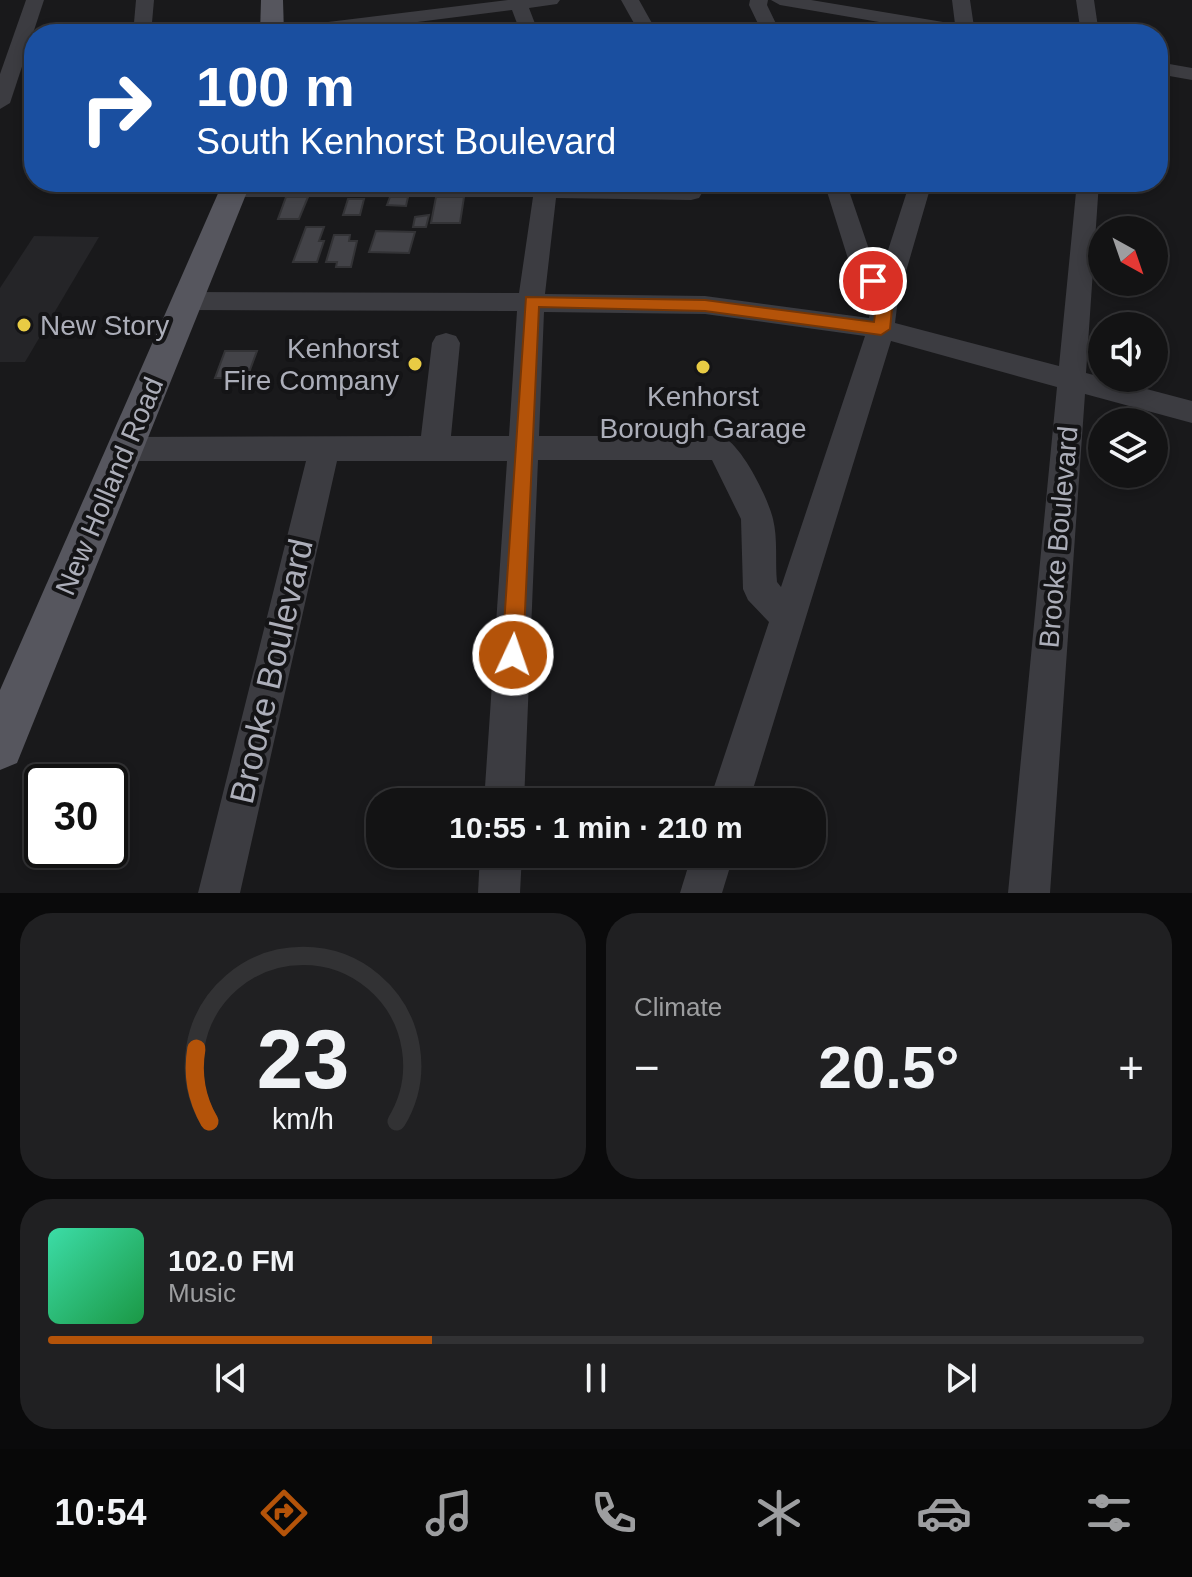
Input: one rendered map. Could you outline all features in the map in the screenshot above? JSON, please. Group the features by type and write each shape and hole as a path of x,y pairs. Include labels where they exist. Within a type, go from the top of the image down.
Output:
{"main road":[{"path":"272,0 272,24"},
{"name":"New Holland Road","path":"0,746 233,192"}],"street":[{"path":"24,24 35,0"},
{"path":"143,24 145,0"},
{"path":"392,0 397,24"},
{"path":"412,24 518,2 551,0"},
{"path":"630,0 643,24"},
{"path":"759,0 758,5 767,24"},
{"path":"780,0 919,24"},
{"path":"862,0 939,24"},
{"path":"961,0 964,24"},
{"path":"1085,0 1089,24"},
{"path":"518,2 526,24"},
{"path":"0,103 6,66 24,25"},
{"path":"1168,70 1192,74"},
{"path":"505,788 531,301 545,192"},
{"path":"670,192 691,192"},
{"path":"838,192 861,262 883,314"},
{"path":"733,788 883,314 918,192"},
{"name":"Brooke Boulevard","path":"1029,893 1087,192"},
{"path":"186,301 531,301 705,305 883,314 1071,379 1192,412"},
{"path":"435,449 446,343"},
{"path":"125,449 721,448 742,483 757,519 760,589 788,617"},
{"name":"Brooke Boulevard","path":"219,893 324,450"},
{"path":"499,893 500,868"},
{"path":"701,893 709,868"}],"shaded area":[{"name":"New Story","path":"34,236 99,237 25,362 0,362 0,288"}],"building":[{"path":"286,197 308,197 299,219 278,219"},
{"path":"390,197 408,197 406,206 387,205"},
{"path":"436,197 464,197 460,223 431,223"},
{"path":"348,199 364,199 360,215 343,215"},
{"path":"429,215 426,227 413,227 415,217"},
{"path":"306,227 324,227 319,241 324,241 317,262 293,262"},
{"path":"376,231 415,232 409,253 369,252"},
{"path":"334,235 350,235 349,241 357,241 351,267 336,267 337,262 326,262"},
{"path":"225,351 257,351 247,378 215,378"}],"place":[{"name":"New Story","path":"24,325"},
{"name":"Kenhorst Fire Company","path":"415,364"},
{"name":"Kenhorst Borough Garage","path":"703,367"}],"route":[{"path":"513,655 531,301 705,305 881,329 885,299 873,281"}]}
